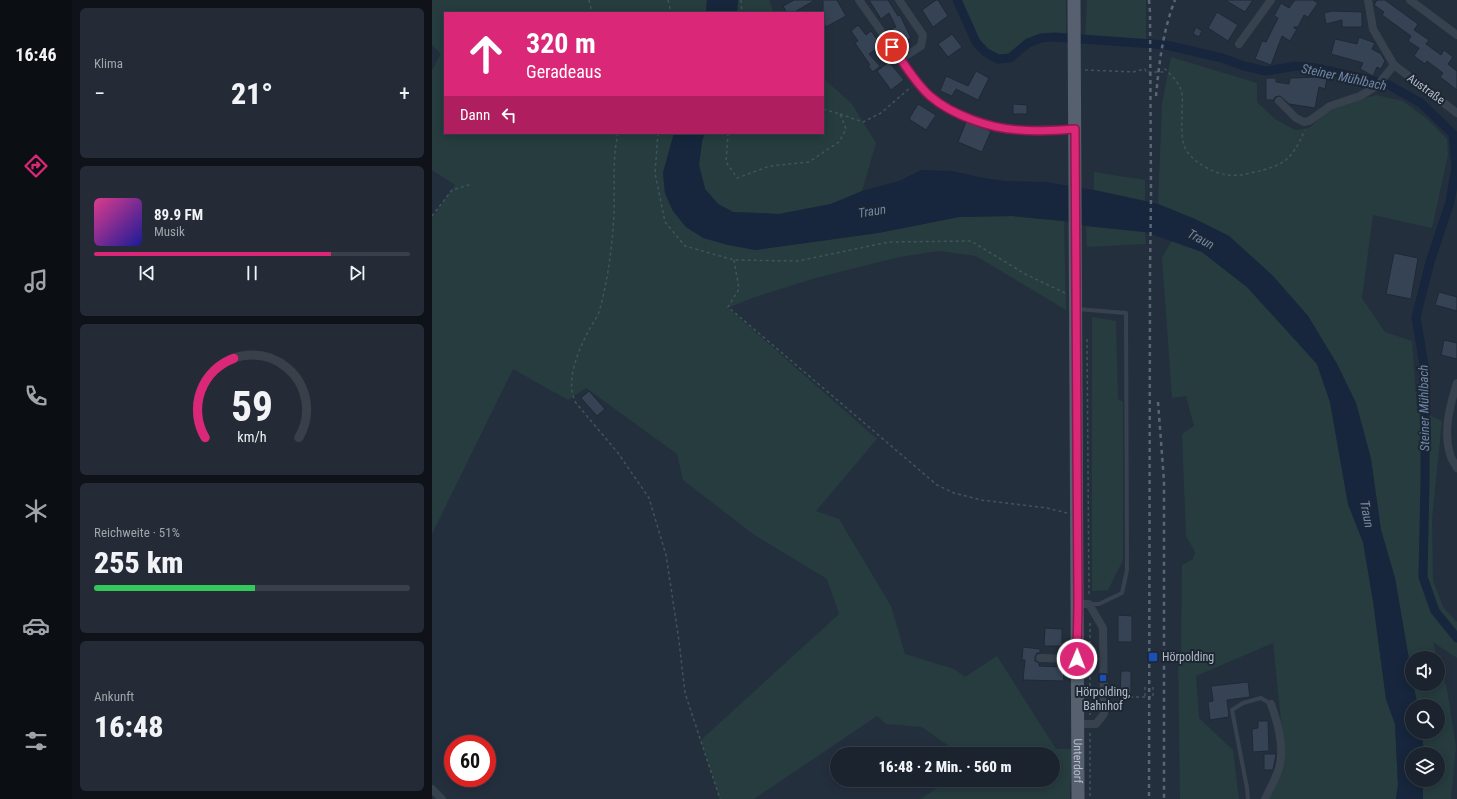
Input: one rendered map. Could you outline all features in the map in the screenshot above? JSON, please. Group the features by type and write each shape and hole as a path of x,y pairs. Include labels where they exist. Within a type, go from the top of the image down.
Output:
{"main road":[{"name":"Unterdorf","path":"1074,0 1077,515 1084,604 1077,659 1084,724 1078,799"}],"street":[{"path":"859,0 917,82 929,96 949,109 972,119 994,126 1019,130 1075,129"},
{"path":"900,0 923,35 921,46 901,59"},
{"path":"1239,44 1271,0"},
{"name":"Austraße","path":"1368,0 1373,29 1394,65 1457,113"},
{"path":"1410,0 1457,35"},
{"path":"1279,101 1296,118 1304,122 1309,121 1330,106 1360,96 1377,86 1394,65"},
{"path":"1457,382 1447,437 1450,456 1457,468"},
{"name":"Unterdorf","path":"1084,604 1103,628 1104,697 1104,714 1096,724 1084,724"},
{"path":"1040,658 1077,659"},
{"path":"1264,799 1279,767 1281,745 1278,724 1271,704"},
{"path":"432,789 442,799"}],"lane":[{"path":"1076,304 1126,313 1127,570 1122,593 1099,604 1084,604"},
{"path":"1248,799 1232,710 1243,703 1261,698 1271,704"}],"path":[{"path":"589,0 592,12"},
{"path":"668,0 671,12"},
{"path":"741,0 742,12"},
{"path":"1085,70 1133,72 1145,69 1146,72 1164,72 1165,69 1176,80 1182,94 1182,134 1183,144 1188,155 1196,162 1212,171 1226,175 1244,175 1261,171 1283,162 1291,156 1296,149 1309,121"},
{"path":"824,109 863,122 881,113 917,82"},
{"path":"728,134 726,162 737,178 770,166 809,162 839,142 846,129 840,114"},
{"path":"618,134 614,165 614,214 610,261 598,313 588,331 575,363 572,374 573,394 576,403 618,453 649,498 666,555 685,693 720,799"},
{"path":"658,134 655,173 665,222 684,246 734,260 798,261 889,242 971,241 1076,304"},
{"path":"432,216 452,190 472,184"},
{"path":"734,260 739,289 728,307 936,485 954,493 981,500 1047,508 1077,515"},
{"path":"1088,333 1084,604 1084,724 1090,799"},
{"path":"1145,687 1145,697"},
{"path":"1104,697 1153,697 1153,687"}],"green space":[{"path":"432,0 707,0 706,12 444,12 444,134 674,134 663,173 665,193 673,211 686,227 755,250 878,233 959,217 1012,216 1064,221 1066,310 976,256 939,251 899,257 819,277 752,298 728,308 877,439 816,511 839,519 891,606 905,654 954,669 965,677 997,656 1055,747 950,747 922,727 886,724 877,716 754,799 720,799 701,740 839,614 827,579 753,534 683,480 677,454 586,388 568,400 513,369 432,534 432,218 455,185 432,170 432,70 441,54 432,45"},
{"path":"738,0 769,0 774,12 737,12"},
{"path":"955,0 1066,0 1066,40 1055,39 1034,43 1015,58 1002,62 980,54"},
{"path":"1087,0 1146,0 1146,42 1085,40"},
{"path":"1171,57 1257,83 1257,102 1275,119 1295,130 1309,128 1324,114 1340,105 1376,95 1403,101 1427,119 1447,139 1448,155 1432,228 1373,215 1362,298 1385,332 1412,341 1417,410 1442,421 1432,519 1433,580 1443,607 1457,622 1457,658 1433,642 1435,651 1408,651 1395,578 1381,530 1371,459 1356,403 1337,364 1308,316 1272,275 1229,236 1195,219 1158,204 1162,104"},
{"path":"824,79 852,104 876,143 862,191 831,204 779,214 733,212 718,204 705,189 699,165 702,141 705,134 824,134"},
{"path":"1094,172 1145,180 1145,201 1094,190"},
{"path":"1086,226 1145,232 1146,244 1087,247"},
{"path":"1172,240 1202,252 1247,287 1317,364 1330,402 1348,504 1363,542 1373,601 1386,699 1395,724 1398,785 1396,799 1266,799 1285,760 1273,643 1196,676 1199,718 1233,750 1239,799 1180,799 1178,655 1181,658 1182,565 1193,559 1195,552 1186,536 1182,434 1194,426 1186,396 1172,398 1162,258"},
{"path":"1092,317 1116,321 1118,399 1123,402 1123,560 1108,590 1092,591"},
{"path":"1445,683 1456,747 1451,799 1423,799 1423,787 1445,787 1445,747 1423,747 1423,739 1445,739 1445,699 1416,699 1415,691 1445,691"},
{"path":"1060,749 1072,749 1070,799 921,799 938,787 1060,787"}],"water":[{"path":"707,0 738,0 737,12 706,12"},
{"name":"Traun","path":"674,134 705,134 702,141 699,165 705,189 718,204 733,212 779,214 831,204 862,191 899,181 921,170 952,171 1006,181 1046,182 1094,190 1158,204 1195,219 1229,236 1272,275 1308,316 1337,364 1356,403 1371,459 1381,530 1395,578 1408,651 1405,651 1405,691 1415,691 1416,699 1405,699 1405,739 1423,739 1423,747 1405,747 1405,787 1423,787 1423,799 1396,799 1398,785 1395,724 1386,699 1373,601 1363,542 1348,504 1330,402 1317,364 1247,287 1202,252 1145,232 1086,226 1064,221 1012,216 959,217 878,233 755,250 703,238 686,227 673,211 665,193 663,173"}],"building":[{"path":"794,0 815,0 795,12 786,12 783,6"},
{"path":"823,0 837,0 846,16 826,27 824,24"},
{"path":"869,0 888,0 898,16 900,15 911,38 899,44 891,29 896,27 889,13 881,19"},
{"path":"938,0 948,16 933,27 922,10"},
{"path":"1225,0 1253,0 1245,12"},
{"path":"1295,0 1313,0 1318,3 1308,17 1304,15 1298,27 1294,27 1297,29 1290,41 1282,36 1271,65 1255,59 1262,41 1266,42 1278,18 1274,16 1281,3 1289,8"},
{"path":"1377,0 1385,0 1418,24 1414,30 1429,40 1426,44 1441,55 1444,50 1453,57 1448,64 1457,71 1457,90 1440,77 1443,73 1427,61 1425,64 1414,56 1419,48 1408,41 1411,36 1382,15 1384,12 1374,5"},
{"path":"1332,11 1362,12 1362,27 1342,27 1342,20 1326,24 1324,13"},
{"path":"1217,12 1238,25 1228,41 1208,28"},
{"path":"858,25 866,35 871,31 881,45 869,54 880,66 873,72 855,43 858,41 851,31"},
{"path":"1196,27 1202,31 1199,37 1193,34"},
{"path":"952,34 962,47 948,57 938,44"},
{"path":"1359,37 1375,43 1372,49 1381,54 1385,61 1381,69 1377,67 1373,76 1360,69 1363,63 1331,54 1335,39 1357,44"},
{"path":"889,62 904,80 891,90 877,71"},
{"path":"976,71 989,78 978,100 956,89 952,96 940,91 946,76 968,86"},
{"path":"1318,76 1327,78 1325,89 1319,87 1315,108 1289,104 1280,96 1275,97 1274,100 1266,100 1266,78 1276,78 1276,82 1289,84 1290,78"},
{"path":"918,104 936,115 926,130 909,119"},
{"path":"1013,104 1027,105 1027,114 1013,114"},
{"path":"966,122 991,131 982,152 958,142"},
{"path":"1394,253 1418,258 1411,299 1386,294"},
{"path":"1439,292 1457,297 1457,311 1435,305"},
{"path":"1444,340 1457,343 1457,359 1441,355"},
{"path":"589,391 605,409 597,416 581,398"},
{"path":"1118,615 1132,616 1132,642 1118,642"},
{"path":"1045,628 1062,629 1062,646 1044,646"},
{"path":"1023,647 1040,649 1040,653 1037,653 1035,657 1035,661 1039,663 1039,666 1063,667 1064,681 1023,680 1025,660 1022,660"},
{"name":"Hörpolding","path":"1121,671 1131,671 1131,694 1120,694"},
{"path":"1248,682 1250,697 1227,700 1229,717 1210,720 1208,702 1213,701 1211,686"},
{"path":"1258,721 1268,721 1269,751 1253,752 1252,729 1258,728"},
{"path":"1264,754 1276,754 1273,770 1264,770"}],"waterway":[{"name":"Steiner Mühlbach","path":"957,0 976,42 985,52 998,59 1010,58 1028,43 1041,38 1054,37 1166,45 1222,58 1244,66 1266,71 1296,66 1316,68 1387,84 1421,103 1453,134 1456,167 1450,202 1430,262 1416,317 1425,371 1423,577 1435,611 1457,638"}],"railway":[{"path":"1149,0 1151,195 1149,799"},
{"path":"1156,96 1160,59 1167,23 1175,0"},
{"path":"1158,402 1164,481 1164,799"}],"place":[{"name":"Hörpolding","path":"1153,657"},
{"name":"Hörpolding, Bahnhof","path":"1103,678"}],"route":[{"path":"892,47 929,96 949,109 972,119 994,126 1019,130 1075,129 1078,604 1077,659"}]}
